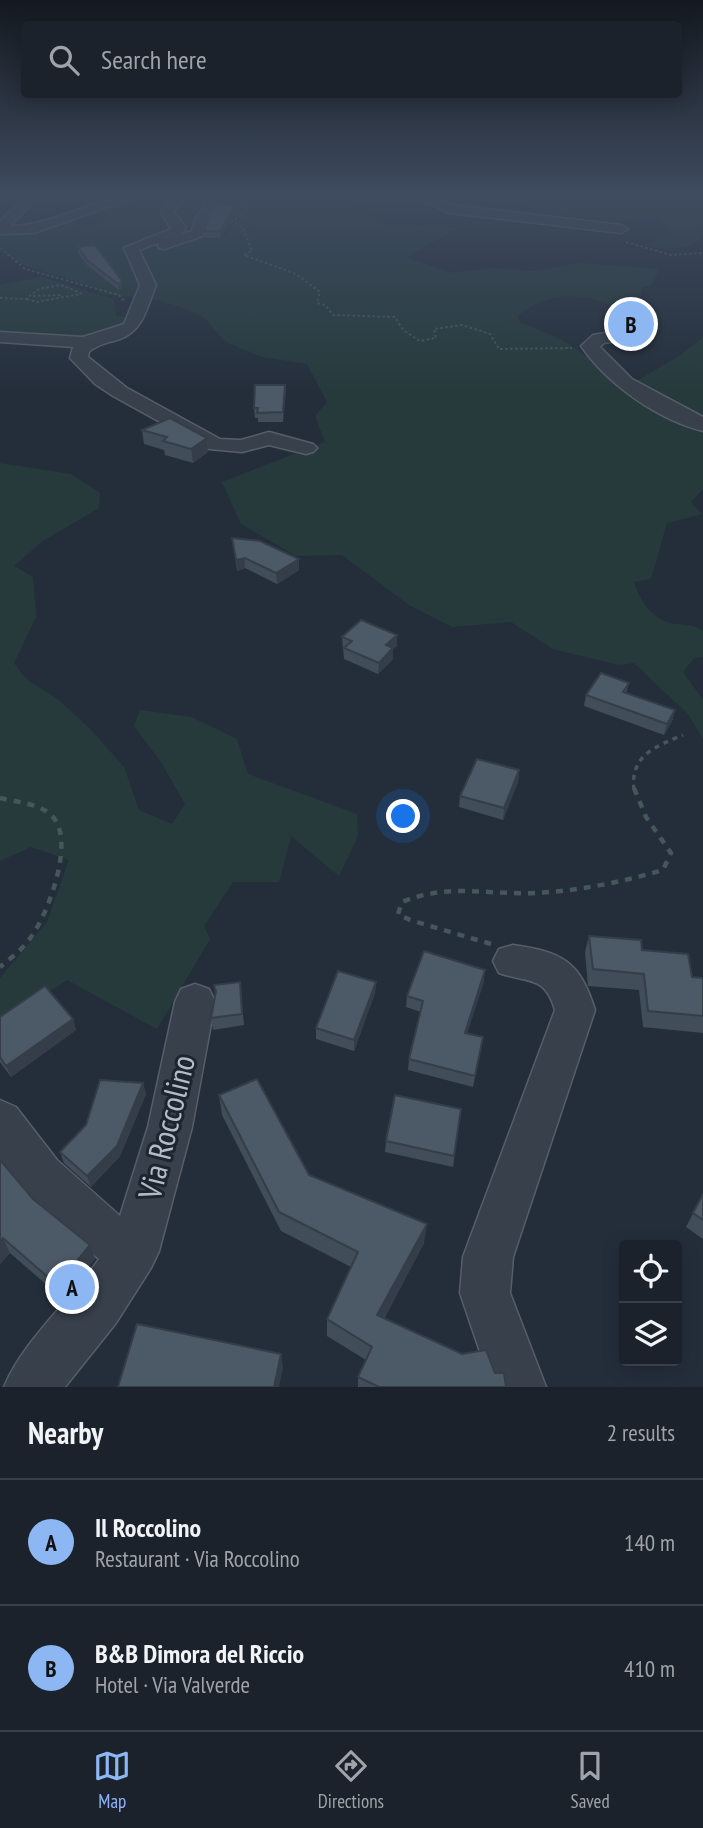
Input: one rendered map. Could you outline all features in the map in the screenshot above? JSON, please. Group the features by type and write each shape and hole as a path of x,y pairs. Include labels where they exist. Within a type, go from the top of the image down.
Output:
{"street":[{"path":"0,337 91,341 122,332 131,327 137,316 148,282 137,262"},
{"path":"635,334 595,341 590,346 602,364 632,388 703,425"},
{"path":"91,341 80,350 79,358 102,380 204,440 231,447 269,438 306,448"},
{"path":"513,961 548,966 569,987 575,1010 488,1257 485,1293 519,1387"},
{"name":"Via Roccolino","path":"31,1387 98,1306 134,1251 170,1127 195,1002"},
{"path":"0,1122 58,1195 120,1245 134,1251"}],"path":[{"path":"16,262 25,269 119,295 124,301 124,315 137,316"},
{"path":"266,262 275,264 287,273 311,280 320,292 317,303 325,305 333,315 395,317 403,330 420,341 436,338 433,330 441,326 455,324 490,334 499,349 559,346 594,353"},
{"path":"0,298 36,302 83,294 61,285 39,289 33,296"},
{"path":"26,299 33,296 62,295"},
{"path":"513,961 507,953 472,934 419,926 398,914 402,902 424,891 472,888 519,893 630,880 663,870 671,853 637,803 633,781 635,766 648,750 683,735"},
{"path":"0,798 45,811 55,819 61,851 44,916 24,947 0,967"}],"green space":[{"path":"18,262 419,262 451,273 494,268 535,271 580,263 659,269 653,283 641,289 641,296 634,307 618,307 576,296 545,300 518,316 520,322 564,341 615,376 633,383 679,356 703,337 703,489 691,502 702,514 667,523 651,579 634,582 639,595 657,617 703,631 703,657 694,658 683,672 703,700 703,739 688,714 634,663 618,665 553,649 511,622 452,627 409,605 342,555 296,556 241,524 222,482 325,442 315,416 327,402 307,364 262,357 242,349 223,340 206,319 186,309 159,300 100,294 94,287"},
{"path":"41,277 114,299 116,316 130,317 101,334 85,337 51,338 0,333 0,285"},
{"path":"0,463 71,474 100,493 99,508 43,541 14,566 33,577 36,617 14,663 26,679 59,700 93,732 124,767 139,810 172,824 185,804 161,762 134,726 140,710 191,717 237,739 248,774 357,814 358,836 339,876 291,836 279,882 233,882 204,926 210,939 157,1029 67,980 0,1024 0,978 47,922 69,860 31,847 0,861"}],"building":[{"path":"89,262 108,262 122,281 118,284"},
{"path":"255,385 285,385 283,412 257,413 258,408 254,408"},
{"path":"170,418 207,438 191,449 163,441 167,437 142,430"},
{"path":"232,538 260,541 299,559 276,573 245,558 236,560"},
{"path":"361,620 397,635 386,645 393,648 379,663 344,648 352,641 342,637"},
{"path":"601,673 629,683 623,692 675,710 667,724 586,695"},
{"path":"477,759 519,770 504,808 460,796"},
{"path":"589,936 641,940 642,950 688,954 692,977 703,978 703,1016 648,1011 644,974 593,969"},
{"path":"424,951 485,970 465,1033 483,1037 475,1076 409,1059 423,1001 407,996"},
{"path":"338,971 376,982 354,1040 316,1028"},
{"path":"240,982 242,1014 211,1018 216,991 214,985"},
{"path":"45,986 73,1019 6,1066 0,1057 0,1017"},
{"path":"257,1079 309,1175 427,1224 377,1315 462,1354 486,1350 495,1373 504,1373 506,1387 379,1387 358,1377 372,1347 327,1319 358,1252 279,1212 219,1095"},
{"path":"100,1080 143,1083 117,1146 87,1176 60,1152 86,1125"},
{"path":"395,1095 461,1109 454,1156 386,1141"},
{"path":"0,1160 33,1199 90,1245 57,1285 3,1238 0,1241"},
{"path":"703,1194 703,1220 693,1213"},
{"path":"137,1324 281,1354 274,1387 118,1387"}],"place":[{"name":"B&B Dimora del Riccio","path":"631,324"},
{"name":"Il Roccolino","path":"72,1287"}]}
